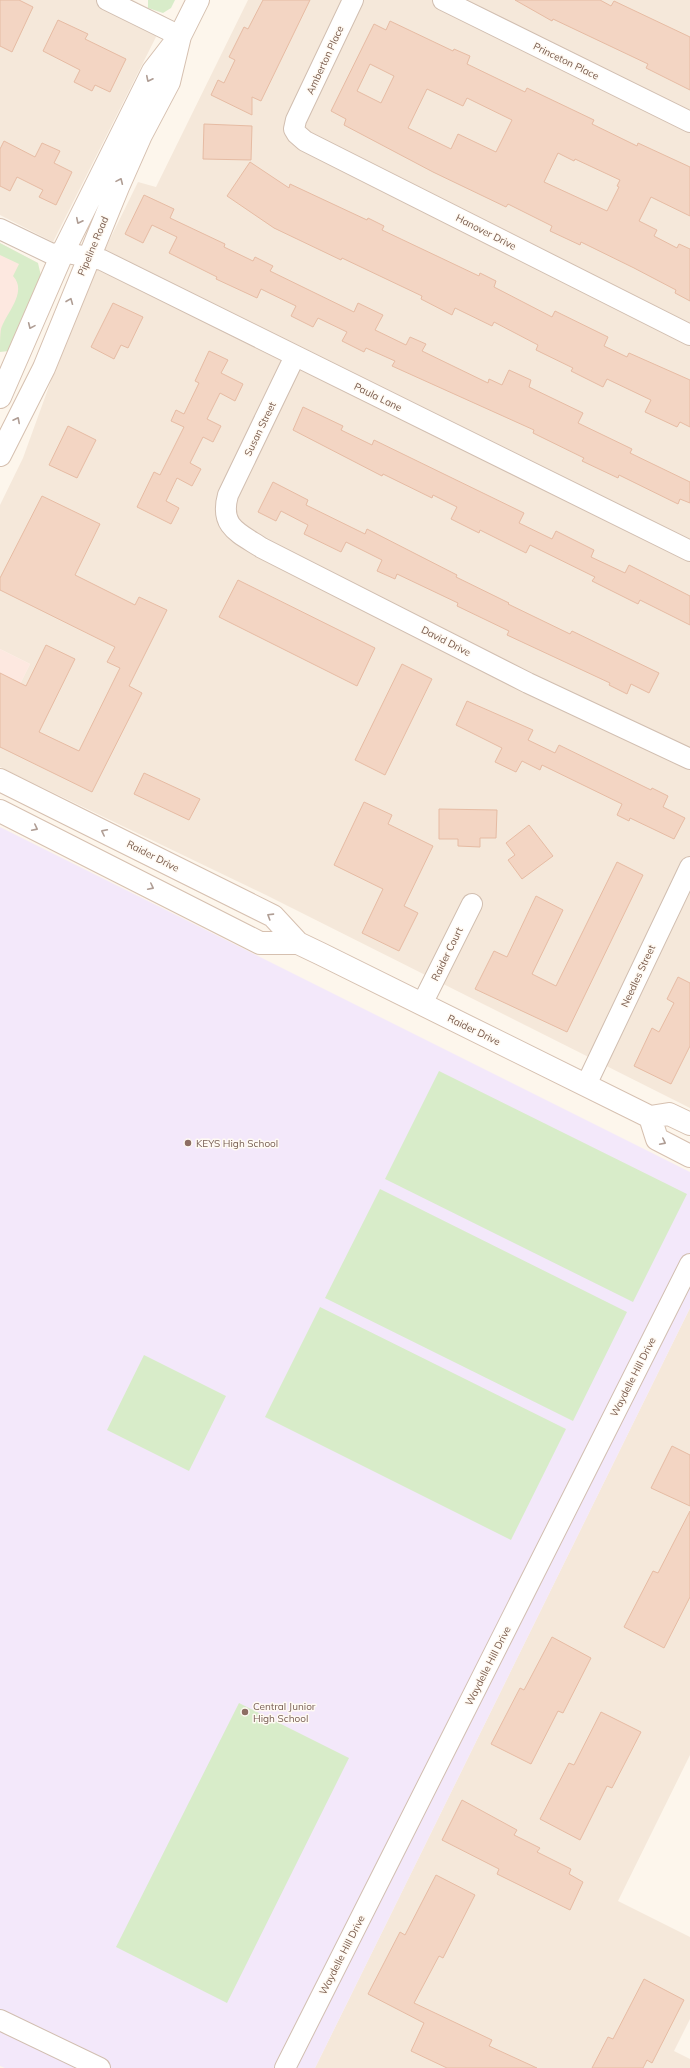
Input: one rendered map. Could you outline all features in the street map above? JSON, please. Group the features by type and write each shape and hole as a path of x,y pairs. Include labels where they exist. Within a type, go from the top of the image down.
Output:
{"main road":[{"name":"Pipeline Road","path":"0,396 63,252 153,71 180,36 198,0"},
{"name":"Pipeline Road","path":"0,455 44,368 88,257 138,142 169,82 180,36"},
{"name":"Raider Drive","path":"0,780 273,916 298,943 650,1117"},
{"path":"5,813 21,791"},
{"name":"Raider Drive","path":"5,813 260,943 298,943"},
{"path":"690,1124 669,1114 650,1117 656,1139 690,1156"}],"street":[{"path":"107,0 180,36"},
{"name":"Amberton Place","path":"296,120 353,0"},
{"name":"Princeton Place","path":"443,0 690,122"},
{"name":"Hanover Drive","path":"296,120 294,129 305,141 690,335"},
{"name":"Paula Lane","path":"0,229 47,253 52,254 63,252 102,260 690,551"},
{"name":"Susan Street","path":"226,502 295,356"},
{"name":"David Drive","path":"226,502 226,517 232,529 262,548 528,683 690,759"},
{"name":"Needles Street","path":"586,1085 690,867"},
{"name":"Raider Court","path":"422,1004 472,904"},
{"name":"Waydelle Hill Drive","path":"285,2068 690,1264"},
{"path":"0,2020 100,2068"}],"shaded area":[{"path":"0,0 133,0 166,17 53,242 0,215"},
{"path":"248,0 690,0 690,1108 266,895 0,767 0,724 30,664 0,649 0,505 23,458 81,298 138,182 156,187"},
{"path":"0,243 38,263 0,344"},
{"path":"0,649 30,664 0,724"},
{"name":"Central Junior High School","path":"0,827 690,1172 690,1308 315,2068 5,2068 0,2066"},
{"path":"690,1308 690,1755 618,1901 690,1937 690,2019 674,2051 690,2059 690,2068 315,2068"}],"green space":[{"path":"148,0 175,0 171,8 163,13 148,8"},
{"path":"0,243 38,263 41,276 9,351 0,352 1,329 17,296 17,282 13,276 19,264 0,255"},
{"path":"439,1071 687,1194 633,1302 385,1179"},
{"path":"380,1189 627,1312 573,1421 325,1298"},
{"path":"320,1307 566,1429 511,1540 265,1417"},
{"path":"144,1355 226,1396 189,1471 107,1430"},
{"path":"239,1703 349,1758 227,2003 116,1947"}],"building":[{"path":"0,0 19,0 33,7 12,52 0,46"},
{"path":"263,0 310,0 261,101 252,97 252,115 211,95 218,80 224,83 235,60 229,57 244,27 248,29"},
{"path":"515,0 600,0 611,6 614,1 690,37 690,90 646,68 648,64 553,19 552,21"},
{"path":"58,20 88,34 85,39 126,59 110,92 95,85 92,91 74,82 80,70 43,51"},
{"path":"390,21 453,51 454,49 470,56 467,64 525,92 527,88 594,120 592,124 637,146 638,143 690,167 690,216 651,197 639,221 657,230 654,236 677,248 679,244 690,249 690,301 675,293 676,290 634,268 581,242 580,245 550,231 552,226 508,204 506,207 433,172 344,125 346,119 331,111 374,24 386,30","holes":["370,64 394,76 381,103 357,91","427,89 463,106 467,98 512,120 496,152 458,134 451,149 408,128","558,153 574,161 575,159 620,180 617,186 619,187 607,211 544,182"]},
{"path":"204,124 252,126 251,160 203,159"},
{"path":"4,141 35,157 42,143 60,151 54,163 72,172 56,205 39,197 43,190 17,177 10,191 0,186 0,149"},
{"path":"250,162 289,188 290,184 367,220 368,218 384,226 382,230 479,276 480,273 496,281 494,287 552,317 555,311 608,337 604,346 627,357 629,353 690,380 690,427 680,422 677,427 645,412 651,400 607,379 603,387 571,371 573,368 536,350 538,345 494,322 492,326 455,308 452,315 421,299 422,296 274,228 227,196"},
{"path":"144,195 174,209 170,218 225,244 224,247 253,261 255,257 273,266 270,271 354,312 358,303 383,315 375,330 406,345 410,337 426,344 422,351 488,383 489,379 502,385 509,370 531,380 529,387 583,413 578,423 632,449 630,453 690,482 690,503 680,499 678,504 619,475 618,478 582,461 584,458 533,433 534,430 392,366 395,361 366,348 364,352 342,341 347,332 318,318 313,327 291,316 296,306 261,289 257,298 216,279 217,277 169,253 177,237 152,225 143,243 125,234"},
{"path":"113,303 143,317 128,348 121,345 114,359 91,347"},
{"path":"209,351 228,360 221,373 243,384 235,401 220,393 207,419 221,426 213,442 203,437 190,463 201,469 192,486 177,478 166,501 179,508 171,524 137,507 154,472 160,475 184,427 171,421 176,410 184,414 199,383 195,381"},
{"path":"303,407 343,426 341,430 372,445 374,440 524,513 519,523 552,539 556,531 594,550 591,557 625,573 629,565 690,596 690,625 640,600 638,604 592,581 595,577 530,545 526,553 480,530 479,533 451,519 457,507 433,495 432,498 383,474 382,476 293,430"},
{"path":"68,426 96,440 77,478 49,465"},
{"path":"273,482 308,500 306,505 365,534 367,529 457,575 456,577 509,603 508,604 570,634 572,631 659,673 649,693 631,684 627,694 609,685 610,683 507,635 509,631 457,606 458,603 397,574 395,579 377,571 382,560 346,542 341,552 304,534 308,525 281,511 276,521 258,512"},
{"path":"42,496 100,524 75,575 135,605 139,597 167,610 129,686 142,693 92,792 0,747 0,673 26,686 46,645 75,659 39,732 79,751 120,668 107,662 115,647 0,590 0,578"},
{"path":"238,580 375,648 357,686 219,617"},
{"path":"402,664 432,679 385,775 355,760"},
{"path":"467,701 533,730 528,740 555,753 559,745 651,790 652,788 668,796 663,807 685,818 674,839 630,818 629,821 617,815 622,804 542,765 540,770 522,761 516,772 495,762 502,748 456,725"},
{"path":"144,773 200,799 189,820 134,794"},
{"path":"364,802 392,815 388,824 433,846 404,906 418,913 399,951 362,933 383,889 334,865"},
{"path":"439,809 497,810 496,838 480,838 480,847 458,846 458,839 439,839"},
{"path":"529,825 553,856 522,879 508,860 515,855 506,843"},
{"path":"617,862 643,875 567,1032 475,989 494,951 507,957 536,896 563,910 532,974 556,986"},
{"path":"678,977 690,983 690,1046 671,1084 634,1066 652,1028 659,1032 674,1003 667,999"},
{"path":"672,1446 690,1455 690,1506 651,1488"},
{"path":"690,1511 690,1597 664,1648 624,1627 653,1571 658,1573"},
{"path":"552,1637 591,1658 563,1713 558,1711 531,1764 491,1744 520,1688 524,1690"},
{"path":"601,1712 641,1732 612,1788 607,1786 580,1840 540,1819 569,1763 574,1765"},
{"path":"462,1800 517,1830 514,1835 540,1848 537,1852 571,1869 569,1874 583,1882 570,1910 497,1874 499,1869 442,1840"},
{"path":"436,1875 475,1895 443,1958 439,1956 414,2003 492,2040 489,2046 537,2068 447,2068 411,2051 424,2023 368,1994 400,1932 405,1935"},
{"path":"644,1979 684,2000 652,2063 647,2060 643,2068 592,2068 608,2037 613,2039"}],"place":[{"name":"KEYS High School","path":"188,1143"},
{"name":"Central Junior High School","path":"245,1712"}]}
